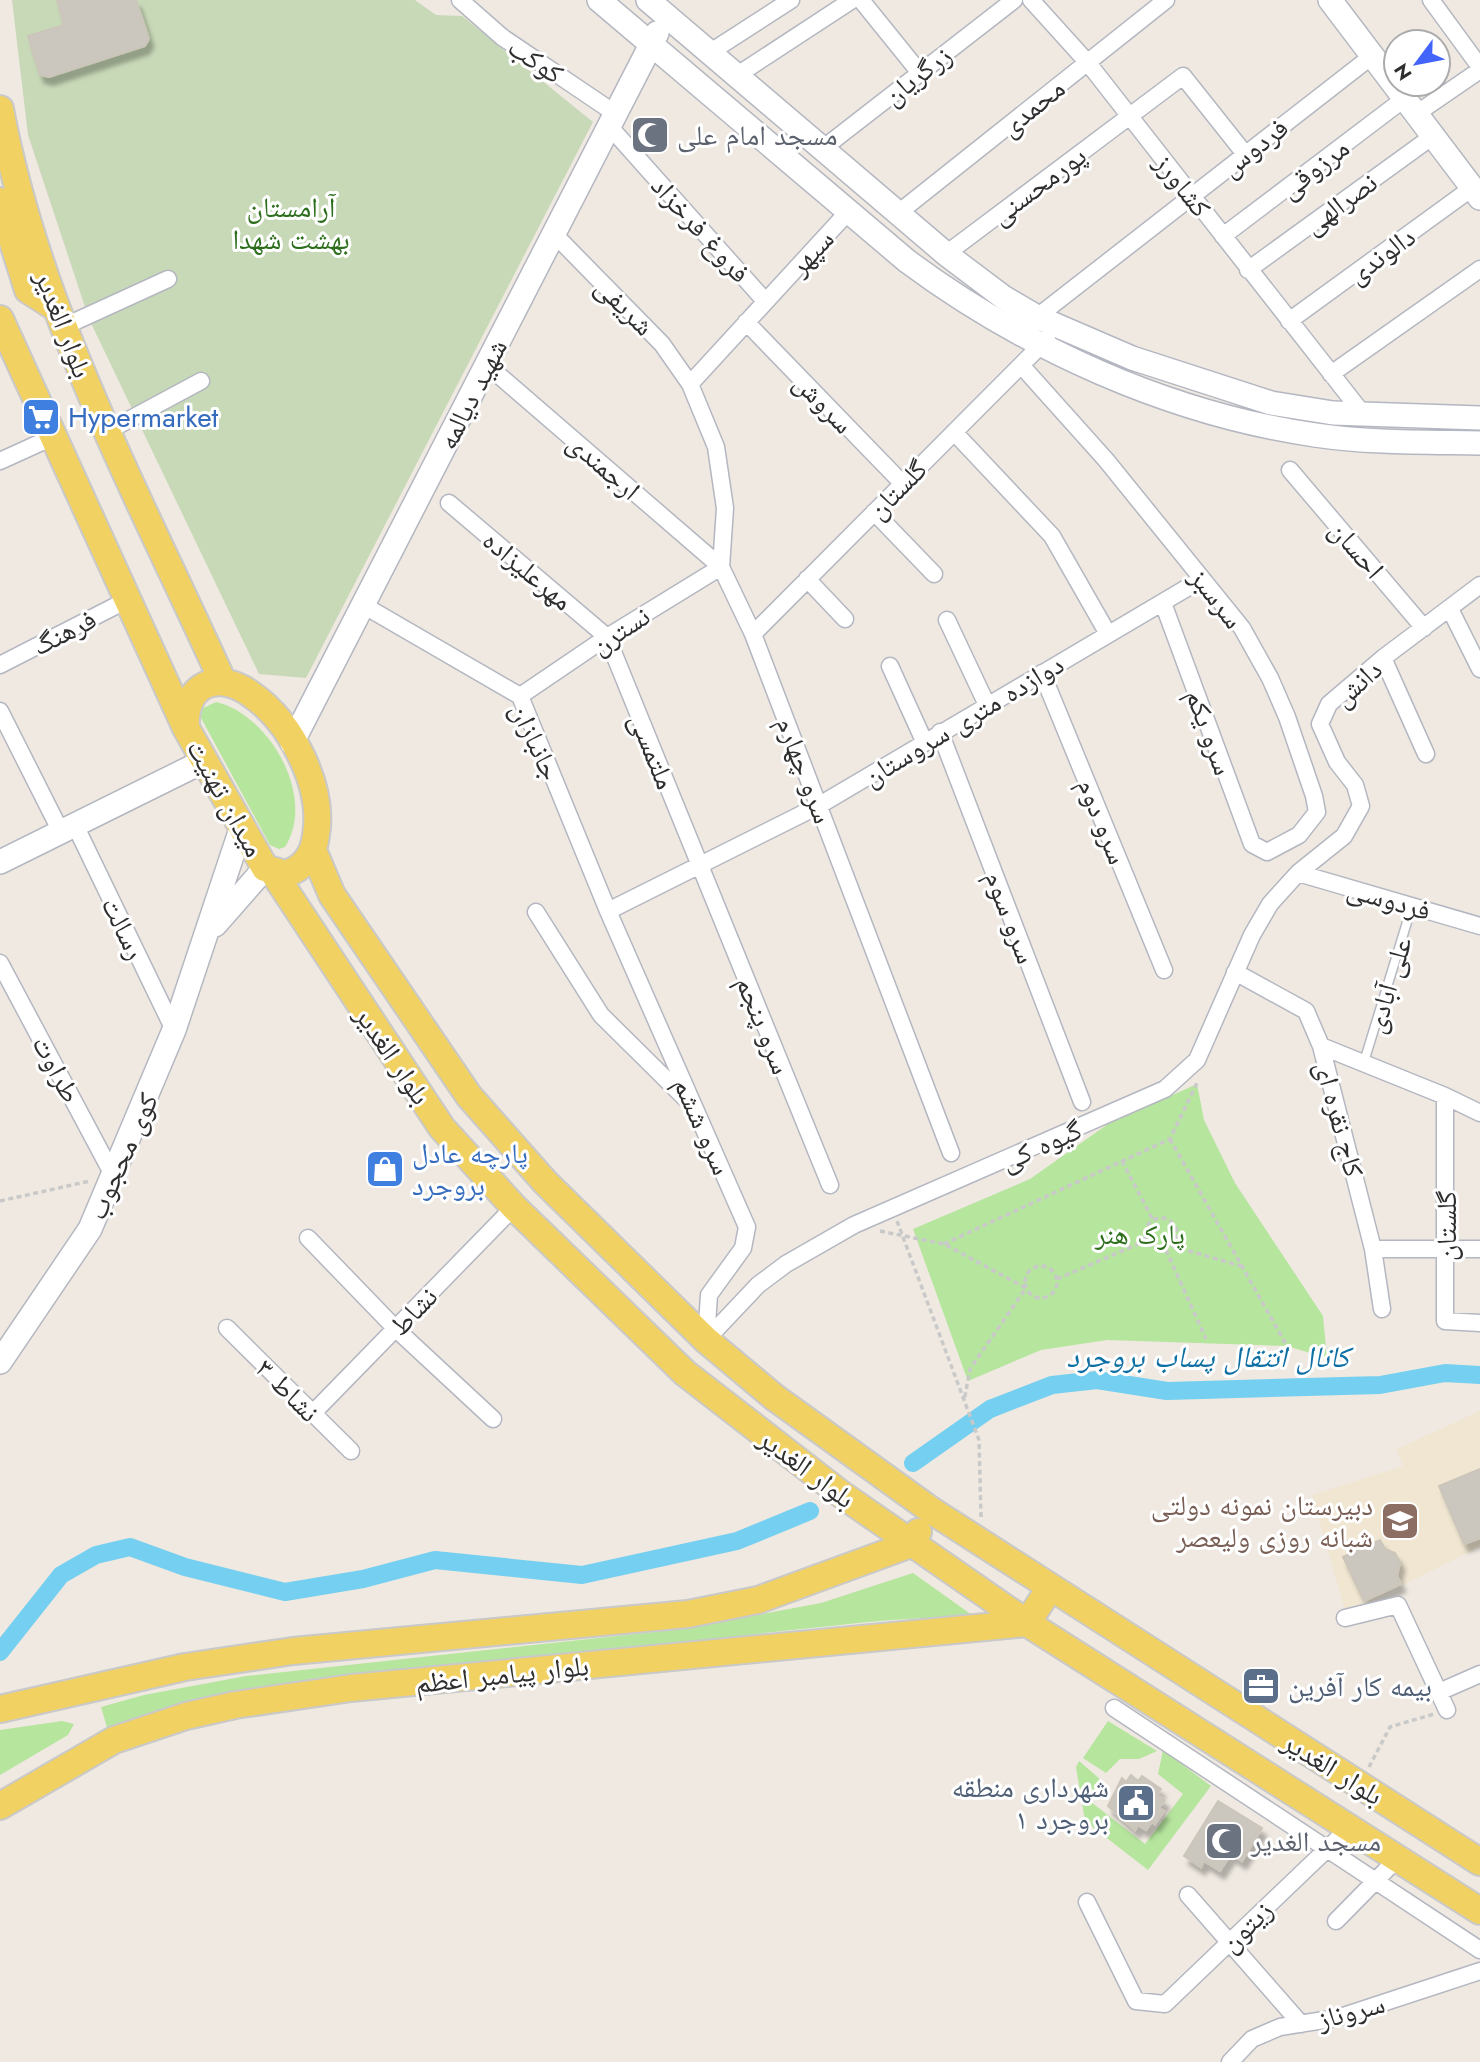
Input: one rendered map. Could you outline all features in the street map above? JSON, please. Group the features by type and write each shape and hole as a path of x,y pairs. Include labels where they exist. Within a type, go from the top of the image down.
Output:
{"main road":[{"path":"599,0 847,213 952,295 1041,345 1173,399 1285,430 1360,439 1480,443"},
{"path":"648,0 669,8 709,53 946,254 1003,297 1037,317 1172,372 1305,410 1480,418"},
{"path":"1330,0 1476,193"},
{"name":"شهید دیالمه","path":"292,743 669,8"},
{"name":"بلوار الغدیر","path":"0,109 21,203 60,317 108,431 223,682"},
{"path":"0,201 10,322"},
{"path":"0,254 10,322"},
{"path":"10,322 60,317"},
{"name":"بلوار الغدیر","path":"10,322 55,436 186,728"},
{"name":"میدان تهنیت","path":"223,682 245,690 260,701 292,743 314,791 317,830 313,850 301,866 291,872 269,870 241,829 202,762 186,728 187,706 191,696 206,685 223,682"},
{"path":"0,862 202,762"},
{"name":"کوی محجوب","path":"0,1362 90,1229 174,1030 241,829"},
{"name":"بلوار الغدیر","path":"313,850 332,895 468,1096 545,1182 706,1340 774,1397 932,1511 1480,1862"},
{"path":"208,932 269,870"},
{"name":"بلوار الغدیر","path":"269,870 442,1128 514,1207 685,1373 788,1455 1027,1623 1480,1911"},
{"path":"911,1544 932,1511"},
{"name":"بلوار پیامبر اعظم","path":"0,1709 184,1667 280,1653 688,1614 758,1600 911,1544"},
{"path":"1027,1623 1050,1588"},
{"name":"بلوار پیامبر اعظم","path":"0,1806 51,1774 114,1740 154,1725 278,1698 1027,1623"},
{"path":"0,1827 51,1774"}],"street":[{"name":"کوکب","path":"460,0 502,37 613,120"},
{"path":"709,53 790,0"},
{"path":"736,76 852,0"},
{"path":"861,0 920,73"},
{"name":"زرگریان","path":"821,150 1014,0"},
{"name":"کشاورز","path":"1031,0 1088,63 1363,414"},
{"name":"محمدی","path":"898,214 1166,0"},
{"path":"1431,0 1480,68"},
{"name":"فردوس","path":"1037,317 1372,56"},
{"name":"مرزوقی","path":"1223,236 1410,106 1480,68"},
{"path":"1129,116 1183,76 1245,154"},
{"name":"پورمحسنی","path":"946,254 1129,116"},
{"name":"فروغ فرخزاد","path":"613,120 765,301"},
{"name":"نصرالهی","path":"1248,270 1433,136"},
{"name":"دالوندی","path":"1289,321 1476,193"},
{"name":"سپهر","path":"690,384 847,213"},
{"name":"شریفی","path":"554,234 662,344 690,384"},
{"path":"1331,374 1480,269"},
{"path":"60,317 168,279"},
{"name":"سروش","path":"746,322 902,484"},
{"name":"گلستان","path":"753,634 1058,327"},
{"name":"ارجمندی","path":"487,365 721,567"},
{"name":"سرسبز","path":"1021,365 1106,460 1242,628 1270,678 1314,796 1317,812 1299,835 1267,852"},
{"path":"108,431 201,381"},
{"name":"سرو چهارم","path":"690,384 716,447 725,508 721,567 753,634 951,1153"},
{"path":"954,432 1052,536 1108,634"},
{"path":"0,461 55,436"},
{"name":"احسان","path":"1290,470 1424,628"},
{"name":"مهرعلیزاده","path":"449,503 607,637"},
{"path":"874,513 934,574"},
{"name":"نسترن","path":"520,696 607,637 721,567"},
{"path":"807,579 845,619"},
{"name":"دوازده متری سروستان","path":"608,911 818,806 1202,579"},
{"name":"دانش","path":"1298,873 1345,836 1361,806 1355,785 1337,762 1320,724 1329,704 1383,658 1480,585"},
{"name":"فرهنگ","path":"0,665 129,599"},
{"name":"سرو یکم","path":"1163,603 1252,844 1267,852"},
{"name":"جانبازان","path":"363,605 520,696 608,911"},
{"path":"1450,609 1480,669"},
{"path":"947,620 987,705"},
{"name":"ملتمسی","path":"607,637 699,864"},
{"path":"1383,658 1426,754"},
{"path":"890,666 924,741"},
{"name":"سرو دوم","path":"1042,673 1164,970"},
{"name":"رسالت","path":"0,711 68,828 174,1030"},
{"path":"1293,737 1320,724"},
{"name":"سرو سوم","path":"940,732 1082,1102"},
{"name":"سرو پنجم","path":"699,864 830,1185"},
{"name":"فردوسی","path":"1298,873 1480,926"},
{"name":"گیوه کی","path":"706,1340 758,1285 786,1264 854,1225 1165,1089 1197,1060 1235,972 1270,904 1298,873"},
{"name":"سرو ششم","path":"608,911 747,1227 743,1248 709,1295 706,1340"},
{"path":"536,912 601,1015 696,1109"},
{"name":"طراوت","path":"0,963 113,1175"},
{"name":"کاج نقره ای","path":"1235,972 1306,1011 1321,1046 1373,1248 1382,1309"},
{"path":"1321,1046 1446,1096 1480,1114"},
{"name":"گلستان","path":"1446,1096 1445,1321 1480,1323"},
{"name":"نشاط","path":"312,1414 514,1207"},
{"path":"308,1238 396,1329 493,1419"},
{"path":"1373,1248 1480,1249"},
{"name":"نشاط ۳","path":"227,1328 351,1451"},
{"path":"1345,1619 1398,1605 1447,1710"},
{"path":"1439,1692 1480,1674"},
{"path":"1114,1708 1480,1950"},
{"name":"زیتون","path":"1087,1902 1136,2001 1165,2004 1348,1829"},
{"path":"1336,1921 1397,1859"},
{"path":"1188,1895 1301,2024"},
{"name":"سروناز","path":"1230,2062 1245,2046 1280,2027 1337,2018 1480,1971"},
{"path":"1245,2046 1252,2062"}],"lane":[{"name":"علی آبادی","path":"1363,1065 1412,906"}],"path":[{"path":"944,1244 1170,1139 1197,1084 1197,1060"},
{"path":"1170,1139 1287,1346"},
{"path":"1122,1161 1153,1220"},
{"path":"0,1201 113,1175"},
{"path":"893,1209 979,1440 982,1544"},
{"path":"1168,1219 1174,1224 1177,1231 1172,1246 1166,1250 1158,1250 1146,1241 1147,1226 1153,1220 1168,1219"},
{"path":"854,1225 944,1244 1027,1288 1031,1294 1046,1297 1057,1287 1054,1272 1040,1265 1028,1273 1027,1288 970,1369 964,1403"},
{"path":"1057,1279 1146,1241"},
{"path":"1172,1246 1242,1267"},
{"path":"1166,1250 1206,1339"},
{"path":"1360,1784 1390,1727 1447,1710"}],"shaded area":[{"name":"دبیرستان نمونه دولتی شبانه روزی ولیعصر","path":"1480,1411 1480,1547 1346,1613 1312,1495 1403,1466 1397,1449"}],"green space":[{"name":"آرامستان بهشت شهدا","path":"12,0 415,0 436,15 462,16 593,122 306,678 259,674 89,319 28,135"},
{"path":"216,702 235,710 254,723 270,740 282,760 291,782 295,805 293,827 285,847 279,849 270,845 201,718 201,709"},
{"name":"پارک هنر","path":"1197,1084 1204,1120 1235,1183 1323,1316 1327,1358 1287,1346 1107,1340 1041,1350 968,1381 913,1229 1030,1179 1108,1124"},
{"path":"913,1573 979,1620 923,1618 887,1621 593,1653 347,1675 226,1694 166,1710 108,1731 101,1707 144,1695 246,1676 682,1629 821,1603"},
{"path":"62,1721 74,1724 68,1735 0,1775 0,1730"},
{"path":"1108,1721 1157,1751 1139,1759 1120,1759 1106,1773 1083,1758"},
{"path":"1163,1750 1211,1786 1148,1870 1085,1821 1076,1767 1079,1761 1101,1780 1091,1802 1145,1844 1183,1794 1158,1774"}],"building":[{"path":"57,0 136,0 149,39 145,46 49,77 40,75 28,36 64,25"},
{"path":"1480,1469 1480,1538 1464,1544 1439,1486"},
{"path":"1380,1540 1385,1549 1395,1553 1400,1562 1397,1576 1401,1584 1364,1601 1343,1557"},
{"name":"شهرداری منطقه ۱ بروجرد","path":"1131,1775 1138,1781 1142,1776 1161,1789 1157,1795 1165,1800 1159,1808 1164,1811 1155,1824 1152,1822 1146,1830 1138,1825 1135,1830 1108,1806 1122,1778 1126,1782"},
{"name":"مسجد الغدیر","path":"1218,1801 1262,1828 1242,1861 1231,1854 1220,1871 1204,1861 1201,1867 1184,1856"}],"waterway":[{"name":"کانال انتقال پساب بروجرد","path":"913,1463 990,1409 1052,1385 1097,1380 1167,1391 1380,1385 1445,1373 1480,1375"},
{"name":"کانال انتقال پساب بروجرد","path":"0,1652 61,1575 96,1555 130,1547 185,1567 285,1592 363,1579 435,1560 582,1575 737,1541 810,1511"}],"place":[{"name":"مسجد امام علی","path":"650,135"},
{"name":"Hypermarket","path":"41,417"},
{"name":"پارچه عادل بروجرد","path":"385,1169"},
{"name":"دبیرستان نمونه دولتی شبانه روزی ولیعصر","path":"1400,1521"},
{"name":"بیمه کار آفرین","path":"1261,1686"},
{"name":"شهرداری منطقه ۱ بروجرد","path":"1136,1803"},
{"name":"مسجد الغدیر","path":"1224,1841"}]}
